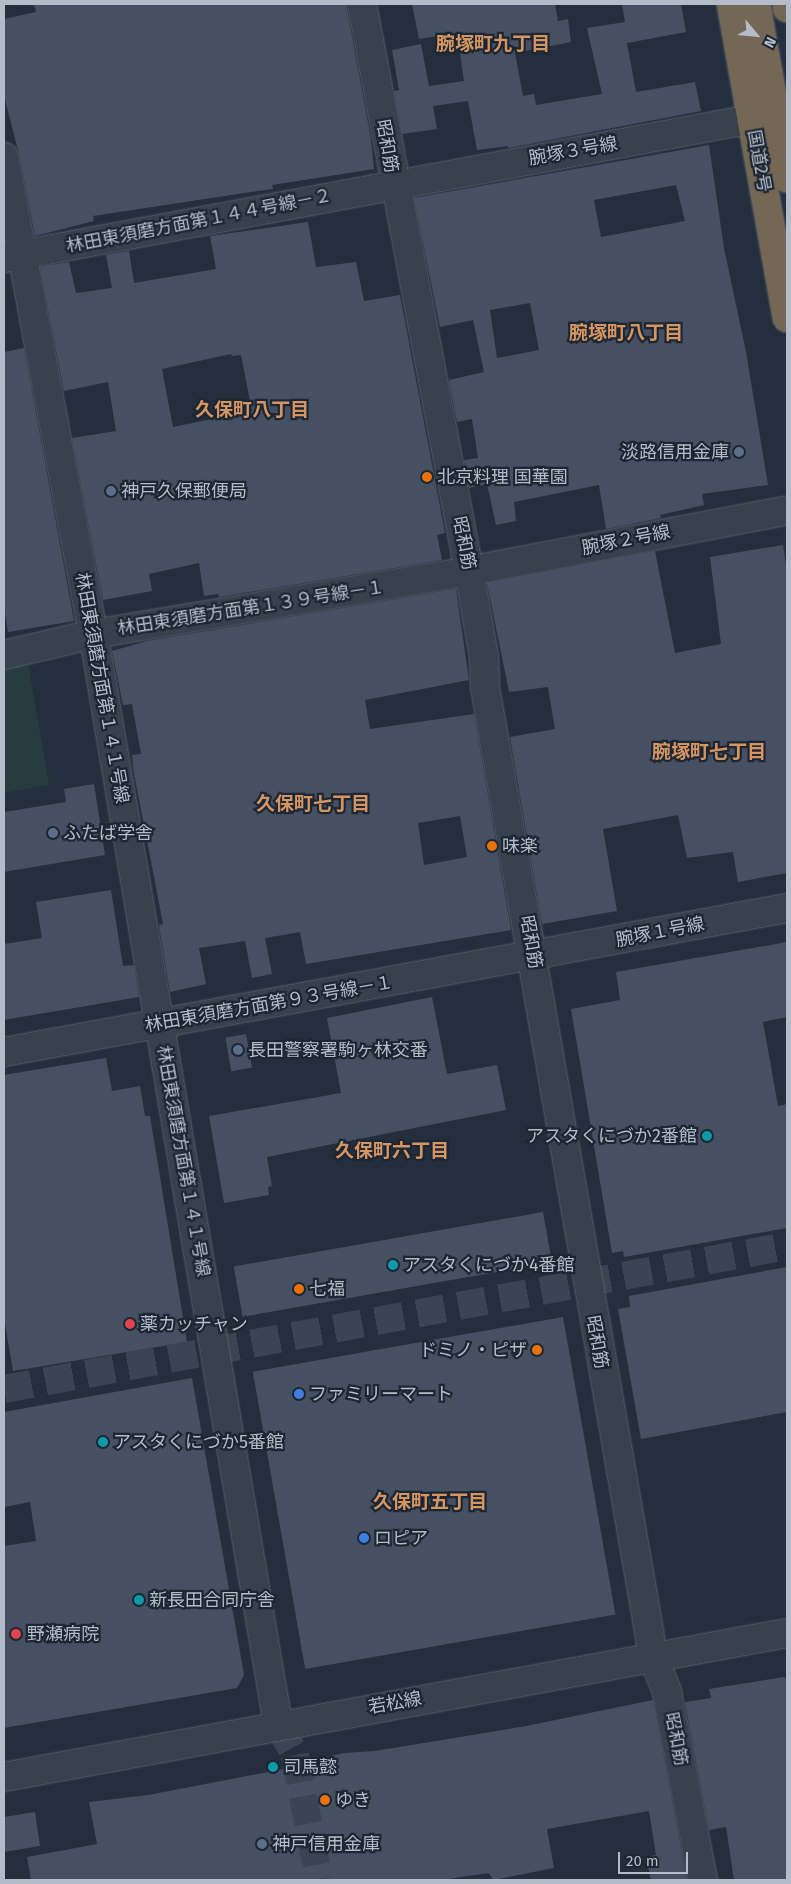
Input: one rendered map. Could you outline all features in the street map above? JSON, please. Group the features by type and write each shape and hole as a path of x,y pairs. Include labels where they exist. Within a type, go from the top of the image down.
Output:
{"highway":[{"name":"国道2号","path":"731,4 787,318"},
{"path":"756,4 787,178"},
{"path":"786,4 787,8"}],"street":[{"name":"昭和筋","path":"362,4 394,184 469,572 484,657 485,688 534,956 587,1283 654,1657 667,1692 702,1880"},
{"name":"腕塚３号線","path":"394,184 752,119"},
{"name":"林田東須磨方面第１４１号線","path":"4,156 12,257 94,634 278,1724"},
{"name":"林田東須磨方面第１４４号線－２","path":"12,257 394,184"},
{"name":"腕塚２号線","path":"469,572 783,511"},
{"name":"林田東須磨方面第１３９号線－１","path":"4,655 94,634 469,572"},
{"name":"腕塚１号線","path":"534,956 787,908"},
{"name":"林田東須磨方面第９３号線－１","path":"4,1052 534,956"},
{"name":"若松線","path":"4,1778 278,1724 787,1633"}],"green space":[{"path":"28,663 49,785 4,793 4,667"}],"building":[{"path":"34,4 346,4 371,139 374,169 272,185 273,189 93,216 94,221 35,236 19,154 4,96 4,19 36,12"},
{"path":"412,4 555,4 558,21 568,19 571,42 515,53 523,96 534,94 536,105 602,94 587,28 625,22 622,4 681,4 686,32 627,43 636,92 695,82 701,111 508,148 508,146 477,150 468,101 433,106 437,129 402,134 394,91 399,90 392,50 421,44 429,86 464,81 457,33 419,39"},
{"path":"709,145 724,248 746,352 768,485 702,494 704,505 660,515 661,518 606,529 599,485 514,502 516,521 496,525 487,484 469,488 464,460 478,458 472,419 457,422 449,380 484,372 473,320 440,327 414,198","holes":["676,185 685,221 601,237 594,200","530,303 539,350 497,358 490,310"]},
{"path":"308,222 316,267 356,262 364,301 400,295 445,533 437,535 442,560 219,597 218,594 204,596 199,563 149,574 152,591 103,600 72,438 116,431 108,382 64,391 40,267 69,262 76,293 112,288 106,255 129,251 134,283 216,269 210,236","holes":["231,354 232,356 241,355 252,411 173,427 162,369"]},
{"path":"24,348 74,621 8,632 4,607 4,352"},
{"path":"783,545 787,572 787,873 738,882 733,852 687,858 678,815 603,829 617,911 542,924 510,737 555,729 548,687 509,692 487,583 655,551 675,653 721,644 710,557"},
{"path":"456,589 469,680 365,700 370,729 474,714 511,930 306,964 300,932 265,938 272,974 252,978 245,941 199,948 206,984 170,992 159,925 163,924 133,768 132,755 141,754 132,704 123,705 112,651 147,641","holes":["460,816 467,857 424,865 418,823"]},
{"name":"ふたば学舎","path":"94,784 105,855 4,872 4,812 66,802 64,789"},
{"path":"111,890 123,966 134,965 139,997 4,1020 4,944 42,938 36,902"},
{"name":"アスタくにづか2番館","path":"787,942 787,1017 763,1022 778,1106 787,1104 787,1228 624,1257 623,1251 612,1253 571,1009 620,1000 616,972"},
{"path":"432,997 447,1074 497,1065 506,1110 267,1157 272,1186 268,1187 269,1195 224,1203 209,1116 341,1093 327,1018"},
{"name":"長田警察署駒ヶ林交番","path":"246,1034 252,1067 231,1071 225,1038"},
{"path":"106,1058 112,1091 140,1086 145,1116 150,1116 187,1342 13,1371 4,1318 4,1075"},
{"name":"アスタくにづか4番館","path":"543,1212 552,1262 243,1317 234,1267"},
{"path":"787,1267 787,1412 641,1439 618,1309 630,1307 629,1296"},
{"path":"563,1317 615,1614 305,1669 253,1372"},
{"path":"192,1378 244,1675 237,1688 4,1728 4,1546 36,1541 30,1502 4,1507 4,1412"},
{"path":"784,1677 787,1679 787,1880 734,1880 726,1827 709,1830 685,1702 711,1698 709,1689"},
{"path":"653,1700 687,1880 651,1880 646,1857 656,1855 649,1811 547,1829 554,1868 493,1880 489,1873 441,1880 31,1880 27,1857 97,1844 89,1802 148,1795 310,1764 310,1760 344,1753 375,1751 526,1726"},
{"path":"35,1812 40,1846 4,1852 4,1817"}],"tunnel":[{"path":"4,1389 787,1246"},
{"path":"278,1724 295,1755 319,1880"}],"place":[{"name":"淡路信用金庫","path":"739,452"},
{"name":"北京料理 国華園","path":"427,477"},
{"name":"神戸久保郵便局","path":"111,491"},
{"name":"ふたば学舎","path":"53,833"},
{"name":"味楽","path":"492,846"},
{"name":"長田警察署駒ヶ林交番","path":"238,1050"},
{"name":"アスタくにづか2番館","path":"707,1136"},
{"name":"アスタくにづか4番館","path":"393,1265"},
{"name":"七福","path":"299,1289"},
{"name":"薬カッチャン","path":"130,1324"},
{"name":"ドミノ・ピザ","path":"537,1350"},
{"name":"ファミリーマート","path":"299,1394"},
{"name":"アスタくにづか5番館","path":"103,1442"},
{"name":"ロピア","path":"364,1538"},
{"name":"新長田合同庁舎","path":"139,1600"},
{"name":"野瀬病院","path":"16,1634"},
{"name":"司馬懿","path":"273,1767"},
{"name":"ゆき","path":"325,1800"},
{"name":"神戸信用金庫","path":"262,1844"}],"district":[{"name":"腕塚町九丁目","path":"493,44"},
{"name":"腕塚町八丁目","path":"626,333"},
{"name":"久保町八丁目","path":"252,410"},
{"name":"腕塚町七丁目","path":"709,752"},
{"name":"久保町七丁目","path":"313,804"},
{"name":"久保町六丁目","path":"392,1151"},
{"name":"久保町五丁目","path":"430,1502"}]}
